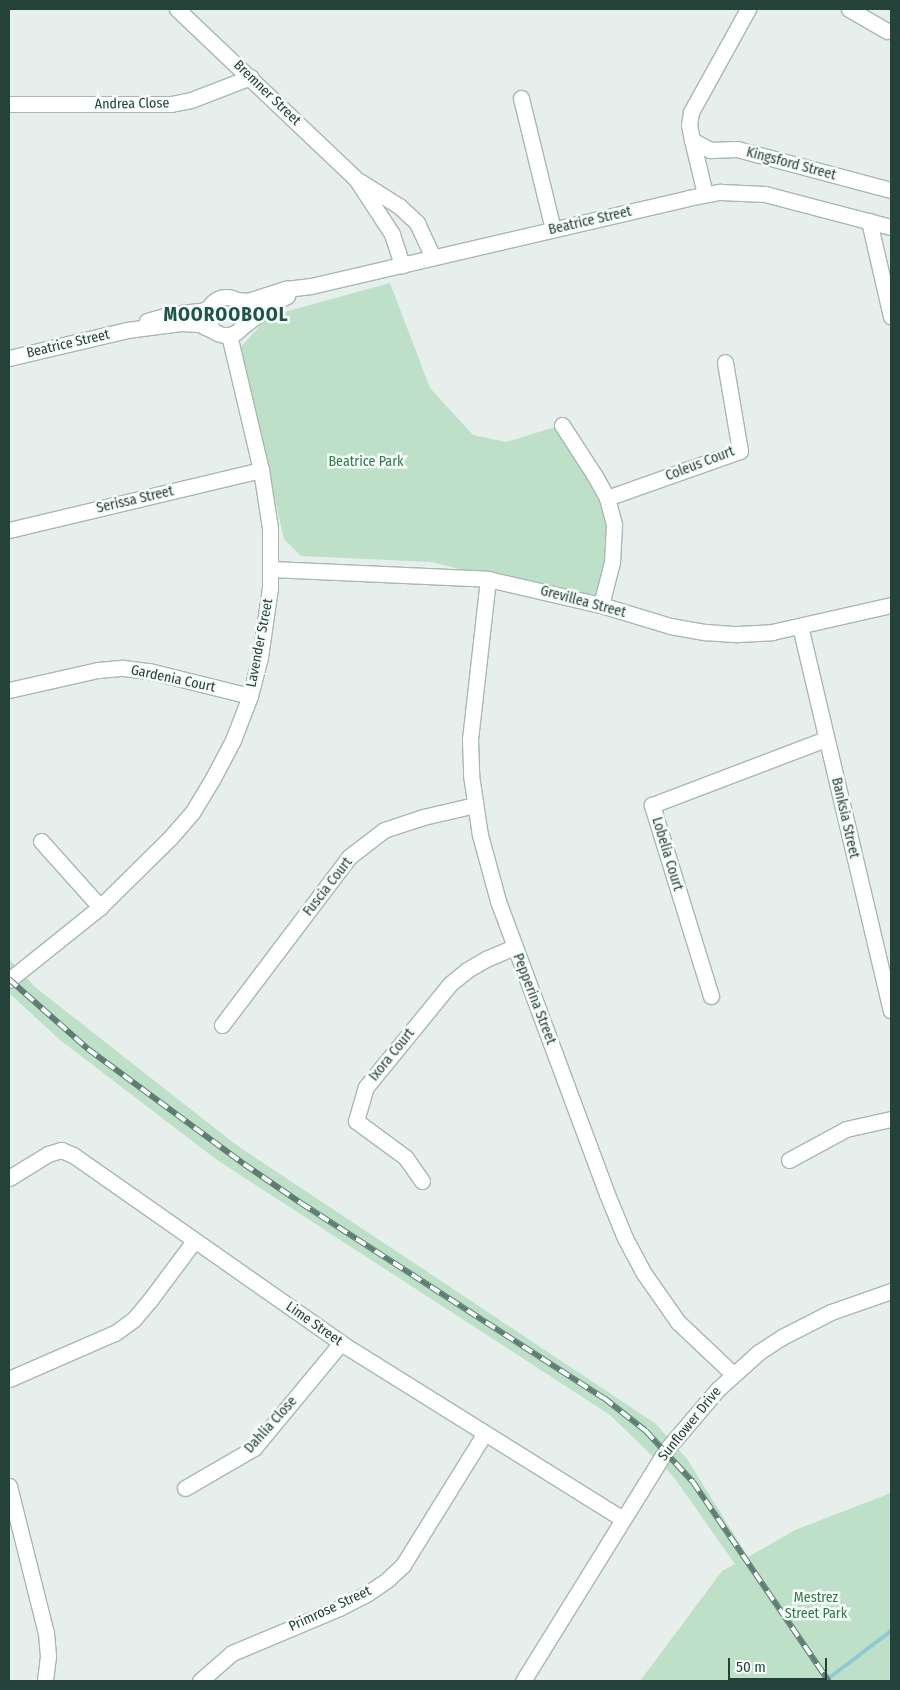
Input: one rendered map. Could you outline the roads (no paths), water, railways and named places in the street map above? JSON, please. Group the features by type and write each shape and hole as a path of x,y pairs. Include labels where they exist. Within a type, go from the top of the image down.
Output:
{"street":[{"name":"Bremner Street","path":"177,9 356,178 386,196 417,223 433,257"},
{"path":"705,194 689,124 691,112 748,9"},
{"path":"849,9 887,31"},
{"name":"Andrea Close","path":"9,104 171,104 191,100 251,77"},
{"path":"521,98 554,229"},
{"name":"Kingsford Street","path":"692,140 710,150 737,149 891,190"},
{"name":"Bremner Street","path":"356,178 392,234 402,265"},
{"name":"Beatrice Street","path":"236,300 248,301 286,289 311,286 705,194 735,192 765,194 869,221"},
{"path":"891,227 869,221 891,316"},
{"name":"Beatrice Street","path":"243,326 273,303 311,286"},
{"path":"224,297 236,300 246,314 243,326 239,331 221,333 207,320 210,307 213,302 224,297"},
{"name":"Beatrice Street","path":"127,330 165,315 198,312 210,307"},
{"name":"Beatrice Street","path":"9,358 127,330 190,322 221,333"},
{"name":"Lavender Street","path":"9,980 100,907 144,866 192,813 233,740 250,696 260,657 271,569 270,528 261,470 221,333"},
{"name":"Coleus Court","path":"607,498 740,451 725,362"},
{"path":"562,425 607,498 614,525 614,544 601,605"},
{"name":"Serissa Street","path":"9,530 261,470"},
{"name":"Grevillea Street","path":"271,569 488,579 601,605 670,626 705,632 737,634 772,632 891,605"},
{"name":"Pepperina Street","path":"488,579 470,739 475,806 487,866 514,947 625,1238 643,1272 678,1322 734,1374"},
{"name":"Banksia Street","path":"800,626 891,1010"},
{"name":"Gardenia Court","path":"9,690 89,672 123,668 149,671 250,696"},
{"name":"Lobelia Court","path":"712,996 652,805 826,739"},
{"name":"Fuscia Court","path":"222,1025 349,857 384,830 423,816 475,806"},
{"path":"41,841 100,907"},
{"name":"Ixora Court","path":"422,1181 405,1157 356,1121 366,1087 450,984 486,959 514,947"},
{"path":"789,1160 846,1129 891,1119"},
{"name":"Lime Street","path":"9,1178 48,1154 61,1150 83,1161 341,1343 623,1519"},
{"path":"9,1379 115,1333 134,1319 194,1241"},
{"name":"Sunflower Drive","path":"523,1681 666,1450 734,1374 759,1352 807,1323 891,1290"},
{"name":"Dahlia Close","path":"186,1488 254,1448 341,1343"},
{"name":"Primrose Street","path":"200,1681 232,1653 339,1608 387,1580 403,1565 485,1433"},
{"path":"9,1486 46,1634 48,1656 45,1681"}],"waterway":[{"path":"825,1681 891,1631"}],"railway":[{"path":"9,979 88,1049 244,1164 301,1203 604,1398 646,1431 693,1482 829,1681"}],"district":[{"name":"MOOROOBOOL","path":"226,315"}],"park label":[{"name":"Beatrice Park","path":"366,462"},
{"name":"Mestrez Street Park","path":"816,1606"}]}
